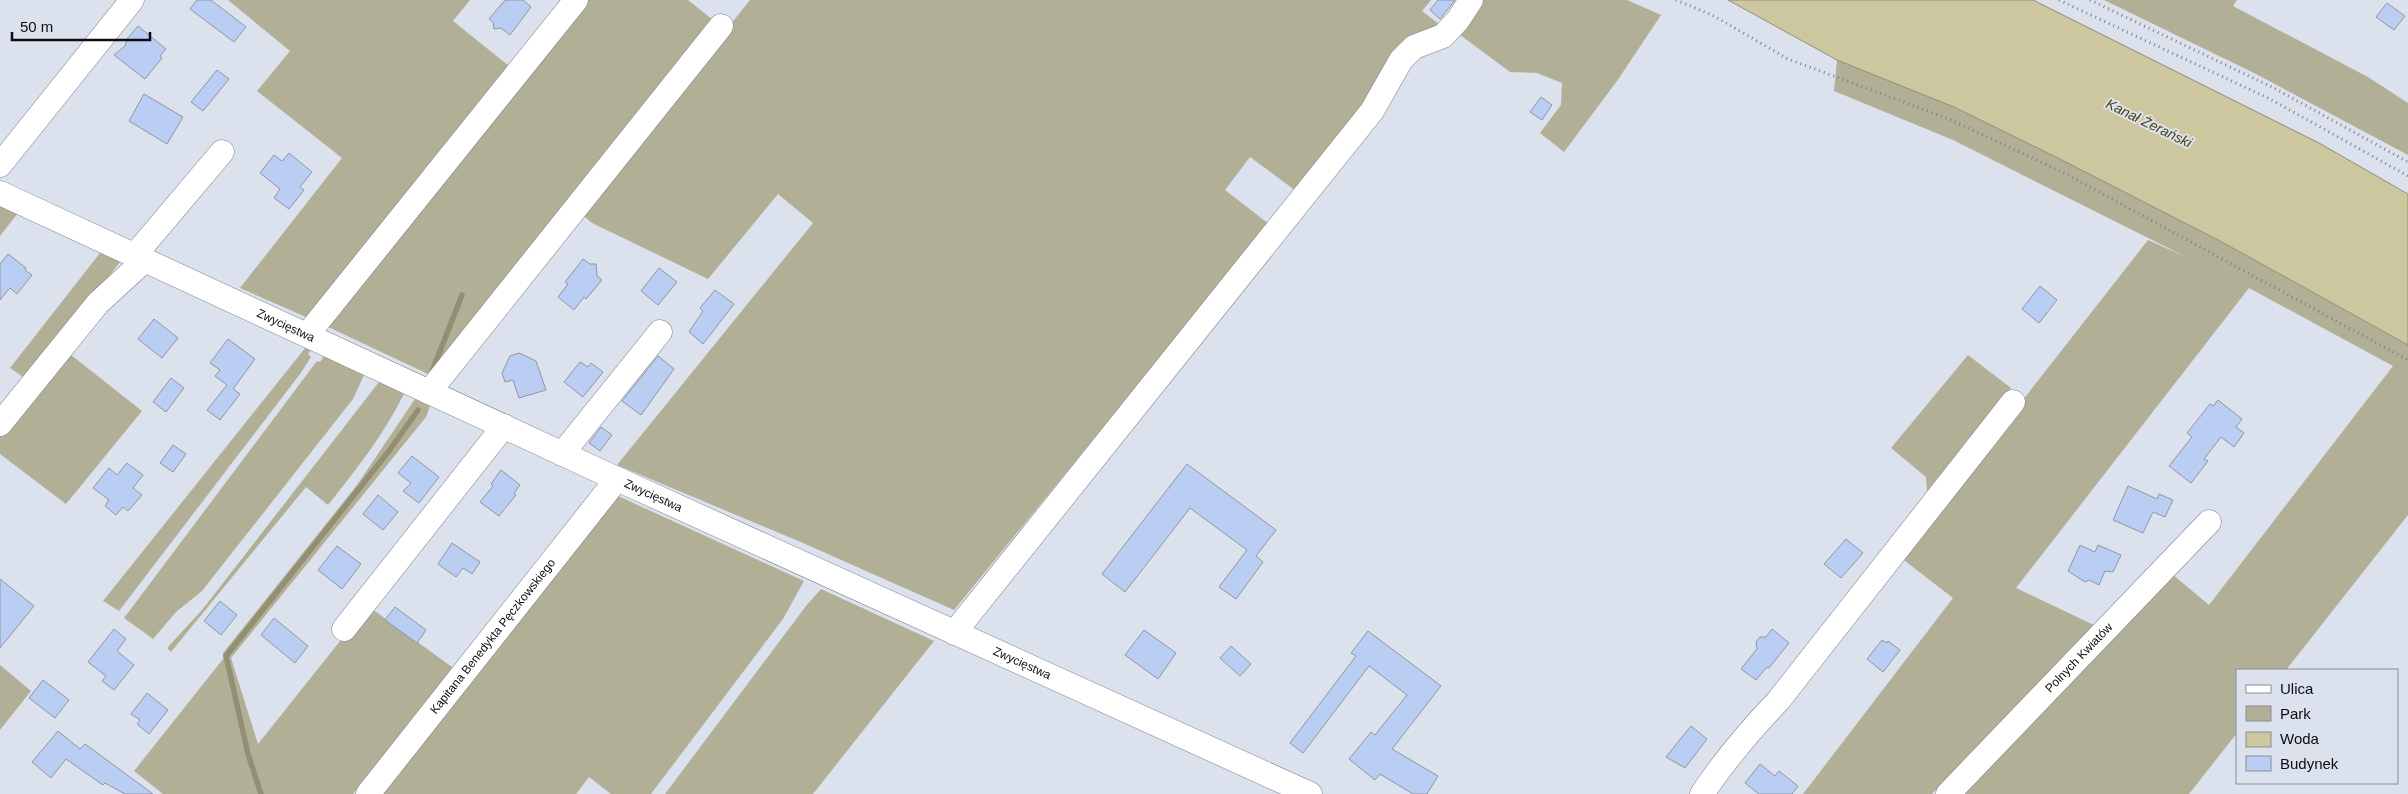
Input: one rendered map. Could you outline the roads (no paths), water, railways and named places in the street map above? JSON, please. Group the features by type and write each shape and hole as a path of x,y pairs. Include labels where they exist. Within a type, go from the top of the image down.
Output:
{"street":[{"path":"0,165 132,0"},
{"path":"307,335 576,0"},
{"path":"954,633 1372,111 1401,60 1414,47 1443,36 1458,20 1471,0"},
{"path":"429,392 721,26"},
{"path":"0,424 98,302 140,257 222,152"},
{"name":"Zwycięstwa","path":"0,193 562,454 1310,794"},
{"path":"562,454 660,332"},
{"path":"1702,794 1720,767 1750,730 1778,701 2013,402"},
{"path":"344,629 504,426"},
{"name":"Kapitana Benedykta Pęczkowskiego","path":"368,794 617,479"},
{"name":"Polnych Kwiatów","path":"1948,794 2209,522"}],"water":[{"name":"Kanał Żerański","path":"1728,0 2033,0 2319,143 2408,194 2408,345 2222,242 2058,158 1954,107 1837,60"}],"waterway":[{"path":"433,369 462,295"},
{"path":"261,794 248,754 226,656 389,451 418,410"}]}
